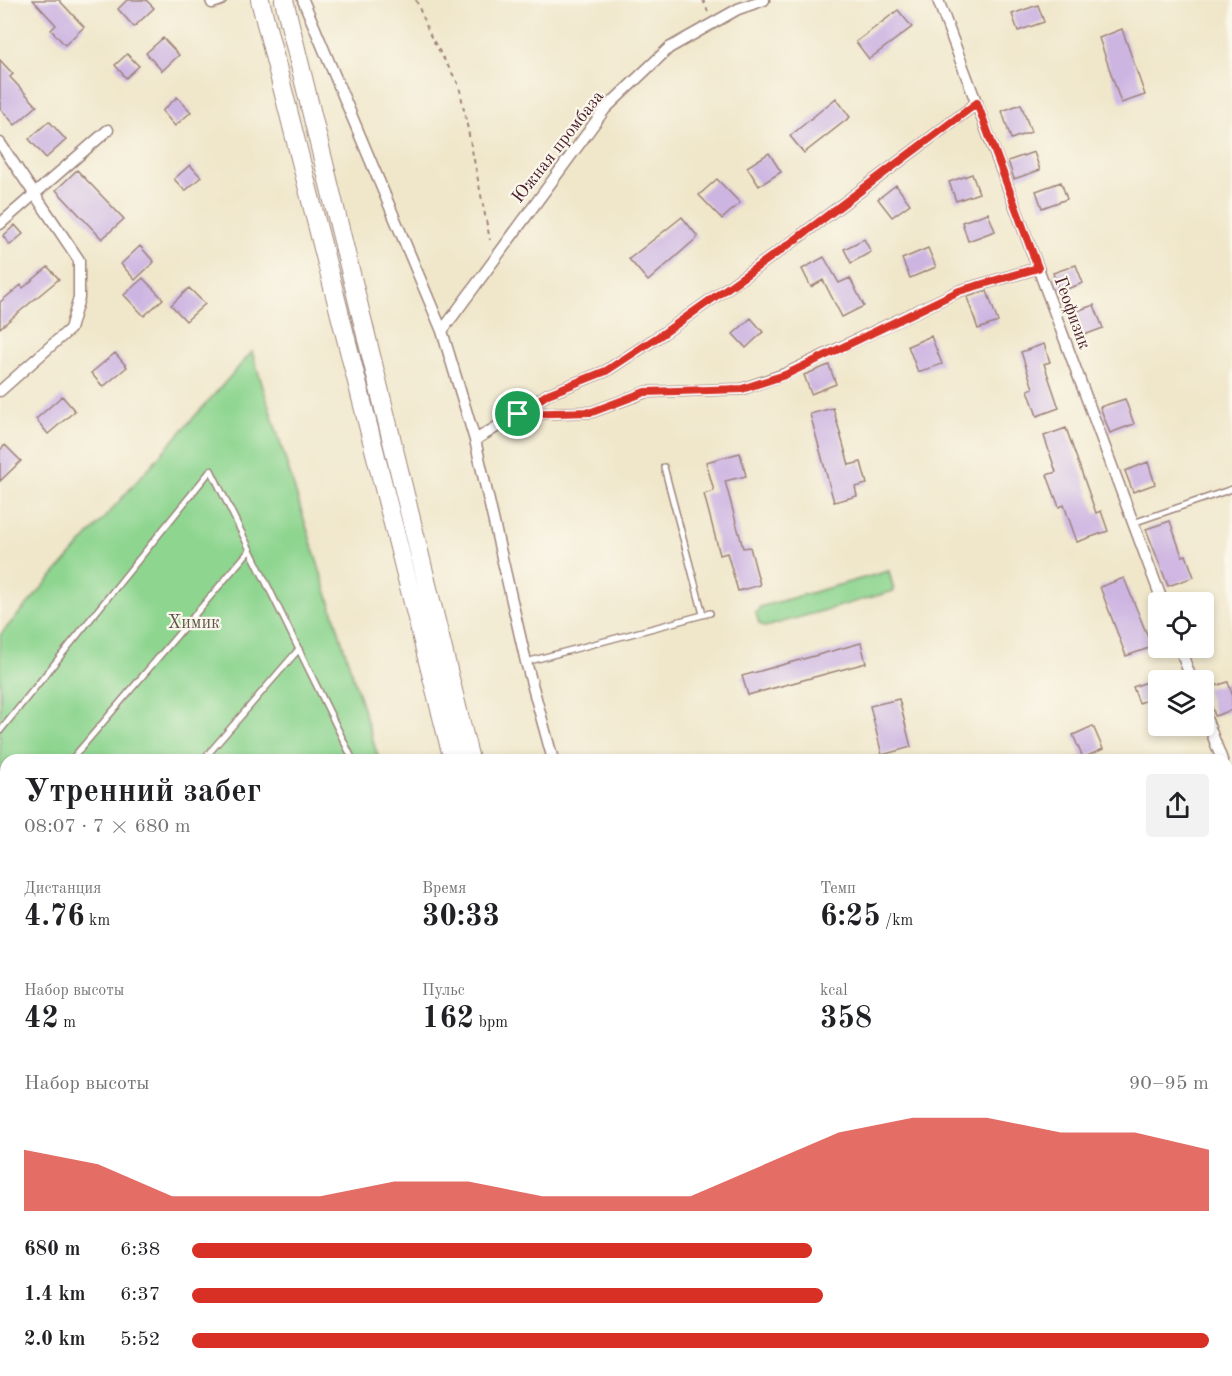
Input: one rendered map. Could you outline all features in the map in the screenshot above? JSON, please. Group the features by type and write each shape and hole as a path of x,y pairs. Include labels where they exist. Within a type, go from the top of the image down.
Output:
{"highway":[{"path":"260,0 462,754"},
{"path":"284,0 463,754"}],"street":[{"path":"211,0 212,3 221,0"},
{"path":"303,0 442,331 475,440 526,662 551,754"},
{"name":"Южная промбаза","path":"442,331 604,109 669,48 738,9 765,0"},
{"name":"Геофизик","path":"938,0 1159,592"},
{"path":"475,440 548,394 606,371 664,333 795,240 977,103"},
{"path":"0,224 108,130"},
{"path":"0,143 79,260 79,298 70,329 0,391"},
{"path":"518,414 592,412 645,392 742,389 785,375 959,291 1038,268"},
{"path":"1213,736 1220,754"}],"lane":[{"path":"526,662 706,613 664,468"},
{"path":"0,730 211,470 350,754"},
{"path":"1133,523 1232,489"},
{"path":"76,754 250,550"},
{"path":"208,754 299,649"}],"path":[{"path":"417,0 430,35 459,85 490,240"}],"green space":[{"name":"Химик","path":"252,352 377,754 0,754 0,635"},
{"path":"889,571 894,591 765,627 759,623 756,613 760,607"}],"building":[{"path":"33,0 59,0 84,27 65,45 51,30 56,25"},
{"path":"127,0 146,0 154,8 134,27 118,9"},
{"path":"1038,5 1044,22 1018,31 1012,14"},
{"path":"898,10 912,27 869,59 856,42"},
{"path":"1122,29 1145,95 1121,103 1099,38"},
{"path":"163,38 179,55 162,71 146,53"},
{"path":"127,54 139,66 126,78 115,65"},
{"path":"0,60 13,74 10,77 37,106 15,125 0,108"},
{"path":"177,97 191,112 175,126 162,111"},
{"path":"836,98 850,117 804,153 790,136"},
{"path":"1021,104 1031,132 1011,139 1002,111"},
{"path":"49,121 66,140 46,158 29,139"},
{"path":"1034,152 1040,170 1014,179 1008,161"},
{"path":"769,153 781,172 759,186 747,167"},
{"path":"190,165 201,177 185,191 174,179"},
{"path":"77,170 124,219 102,239 56,190"},
{"path":"972,174 979,193 956,201 949,182"},
{"path":"717,179 740,203 722,219 699,195"},
{"path":"1061,182 1067,199 1042,208 1036,191"},
{"path":"896,185 910,204 892,217 878,199"},
{"path":"988,213 995,231 968,241 962,222"},
{"path":"682,217 698,237 648,281 629,259"},
{"path":"15,225 23,234 10,245 3,236"},
{"path":"864,239 871,252 851,263 844,249"},
{"path":"140,246 154,262 135,280 121,264"},
{"path":"928,248 936,267 910,278 902,259"},
{"path":"824,257 839,283 850,278 864,306 842,317 823,280 811,287 802,269"},
{"path":"1076,265 1083,283 1059,292 1053,273"},
{"path":"48,267 59,279 0,328 0,302 21,285 23,288"},
{"path":"143,278 163,299 144,316 124,295"},
{"path":"189,288 205,304 186,321 171,305"},
{"path":"987,291 998,322 978,329 967,297"},
{"path":"1094,305 1103,328 1076,338 1068,314"},
{"path":"751,318 763,332 746,348 733,334"},
{"path":"931,336 942,364 918,372 908,346"},
{"path":"1044,344 1050,362 1044,364 1059,408 1037,416 1028,390 1033,388 1021,352"},
{"path":"115,353 127,367 103,387 91,373"},
{"path":"829,365 836,384 811,394 804,375"},
{"path":"62,396 75,411 48,434 36,419"},
{"path":"1125,399 1134,424 1110,433 1100,407"},
{"path":"833,408 849,465 861,462 867,484 855,487 857,496 834,502 810,414"},
{"path":"1066,428 1096,513 1101,511 1108,531 1077,542 1064,505 1059,507 1047,475 1056,472 1044,436"},
{"path":"5,445 21,461 0,481 0,450"},
{"path":"740,453 746,476 725,481 743,548 750,547 760,585 738,591 727,553 720,555 704,494 714,491 706,462"},
{"path":"1148,462 1155,484 1133,492 1125,471"},
{"path":"1170,521 1182,556 1186,555 1194,577 1168,586 1146,529"},
{"path":"1124,578 1148,637 1148,648 1126,656 1100,587"},
{"path":"861,643 866,663 748,695 742,676"},
{"path":"1148,682 1148,700 1139,703 1133,687"},
{"path":"1228,682 1232,694 1232,710 1215,716 1214,686"},
{"path":"899,699 911,747 882,754 870,706"},
{"path":"1093,726 1103,749 1092,754 1081,754 1073,735"}],"route":[{"path":"977,103 1038,268 959,291 785,375 742,389 645,392 592,412 518,414 548,394 606,371 664,333 795,240 977,103"}]}
